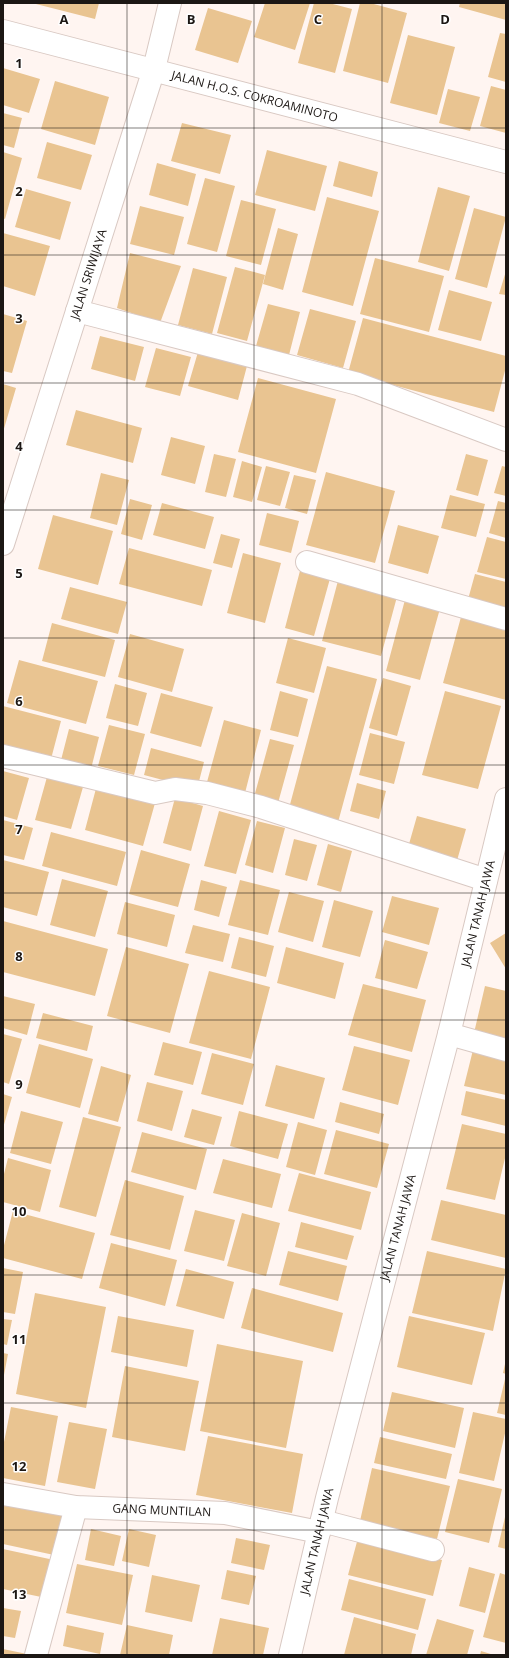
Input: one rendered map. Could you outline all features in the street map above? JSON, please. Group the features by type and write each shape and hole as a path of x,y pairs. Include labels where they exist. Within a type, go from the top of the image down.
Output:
{"street":[{"name":"JALAN SRIWIJAYA","path":"3,544 154,69 170,3"},
{"name":"JALAN H.O.S. COKROAMINOTO","path":"3,31 154,69 506,162"},
{"path":"77,311 358,384 506,440"},
{"path":"307,562 506,619"},
{"path":"3,756 155,793 175,789 207,793 268,810 486,880"},
{"name":"JALAN TANAH JAWA","path":"290,1655 321,1526 449,1034 506,799"},
{"path":"449,1034 506,1050"},
{"name":"GANG MUNTILAN","path":"3,1494 76,1507 226,1513 321,1526 433,1550"},
{"path":"36,1655 76,1507"}],"building":[{"path":"32,3 99,3 95,19"},
{"path":"265,3 310,3 295,50 254,37"},
{"path":"314,3 329,3 352,9 335,73 298,63"},
{"path":"360,3 370,3 407,13 388,83 343,71"},
{"path":"460,3 506,3 506,20 459,7"},
{"path":"208,8 252,21 238,63 195,50"},
{"path":"500,33 506,34 506,82 488,77"},
{"path":"408,35 455,47 437,115 390,103"},
{"path":"3,68 40,79 29,113 3,105"},
{"path":"55,81 109,97 95,145 41,129"},
{"path":"491,86 506,90 506,133 480,126"},
{"path":"448,89 480,97 470,131 439,123"},
{"path":"3,113 22,118 14,148 3,145"},
{"path":"182,123 231,135 220,174 171,161"},
{"path":"47,142 92,155 81,190 37,178"},
{"path":"267,150 327,166 315,211 255,195"},
{"path":"3,152 22,158 5,219 3,218"},
{"path":"339,161 378,172 372,197 333,186"},
{"path":"157,163 196,174 188,206 149,195"},
{"path":"205,178 235,186 217,252 187,244"},
{"path":"438,187 470,196 449,271 418,262"},
{"path":"26,189 71,202 60,240 15,227"},
{"path":"327,197 379,211 353,306 302,292"},
{"path":"241,200 276,209 261,265 226,256"},
{"path":"140,206 184,217 174,255 130,244"},
{"path":"474,208 506,217 487,288 455,279"},
{"path":"278,228 298,234 283,290 263,284"},
{"path":"3,233 50,246 35,296 3,286"},
{"path":"130,253 181,266 160,323 117,308"},
{"path":"375,258 444,276 429,332 360,314"},
{"path":"235,267 265,275 247,341 217,333"},
{"path":"193,268 227,277 212,334 178,325"},
{"path":"506,271 506,295 499,294"},
{"path":"449,290 492,302 481,341 438,330"},
{"path":"268,304 300,312 289,355 256,346"},
{"path":"310,309 356,321 343,368 297,355"},
{"path":"3,314 27,321 12,373 3,371"},
{"path":"363,318 506,356 506,367 494,412 348,373"},
{"path":"100,336 144,347 135,381 91,369"},
{"path":"156,348 191,357 180,396 145,387"},
{"path":"198,352 247,366 238,400 188,386"},
{"path":"258,378 336,399 316,473 238,452"},
{"path":"3,384 16,388 3,432"},
{"path":"76,410 142,428 133,463 66,445"},
{"path":"171,437 205,446 195,484 161,475"},
{"path":"214,454 236,459 226,497 205,492"},
{"path":"466,454 488,460 478,496 456,490"},
{"path":"242,461 262,467 252,502 233,497"},
{"path":"266,466 290,472 280,506 257,500"},
{"path":"502,466 506,467 506,496 494,493"},
{"path":"326,472 395,491 375,563 306,545"},
{"path":"101,473 129,480 117,525 90,518"},
{"path":"294,475 316,480 307,514 285,508"},
{"path":"450,495 485,504 476,537 441,528"},
{"path":"130,499 152,505 142,540 121,534"},
{"path":"498,501 506,503 506,538 489,533"},
{"path":"162,503 214,517 205,549 153,535"},
{"path":"267,513 299,521 291,553 259,545"},
{"path":"53,515 113,531 98,585 38,569"},
{"path":"398,525 439,536 428,574 388,563"},
{"path":"221,534 240,539 232,568 213,563"},
{"path":"487,537 506,542 506,579 477,572"},
{"path":"129,548 212,570 202,606 119,584"},
{"path":"243,553 281,563 265,623 227,613"},
{"path":"301,567 331,575 314,636 285,628"},
{"path":"475,574 506,582 506,614 467,603"},
{"path":"339,577 398,593 381,656 322,641"},
{"path":"70,587 127,602 118,634 61,619"},
{"path":"406,596 441,605 420,680 386,671"},
{"path":"461,617 506,629 506,700 443,683"},
{"path":"52,623 115,640 105,677 42,661"},
{"path":"130,634 184,649 172,692 118,677"},
{"path":"288,638 326,648 314,693 276,683"},
{"path":"19,660 98,681 86,724 7,703"},
{"path":"327,666 377,679 337,826 288,812"},
{"path":"383,678 411,686 397,736 369,728"},
{"path":"115,684 147,693 138,726 106,718"},
{"path":"280,691 308,699 298,737 270,730"},
{"path":"445,691 501,706 478,789 422,775"},
{"path":"161,693 213,707 201,747 150,733"},
{"path":"3,706 61,721 51,759 3,747"},
{"path":"224,720 261,730 245,793 207,782"},
{"path":"109,725 145,734 134,775 98,766"},
{"path":"69,729 99,737 90,773 60,764"},
{"path":"370,733 405,742 394,784 359,775"},
{"path":"270,739 294,745 278,803 254,797"},
{"path":"151,748 204,762 197,789 144,775"},
{"path":"3,771 29,778 17,820 3,816"},
{"path":"47,777 83,787 71,829 35,820"},
{"path":"98,781 157,796 143,846 85,830"},
{"path":"357,783 386,791 379,819 350,811"},
{"path":"175,798 203,806 191,851 163,843"},
{"path":"219,811 251,820 236,874 204,866"},
{"path":"417,816 466,829 456,864 407,851"},
{"path":"3,820 33,828 24,860 3,855"},
{"path":"257,821 285,828 273,873 245,865"},
{"path":"51,832 126,852 117,886 42,866"},
{"path":"294,839 317,845 307,881 285,875"},
{"path":"328,844 352,851 341,892 317,885"},
{"path":"141,850 190,864 178,907 129,894"},
{"path":"3,860 49,872 37,916 3,907"},
{"path":"62,879 108,891 95,937 50,925"},
{"path":"201,880 227,887 219,917 194,910"},
{"path":"240,880 280,890 268,935 228,925"},
{"path":"289,892 324,901 313,942 278,932"},
{"path":"392,896 439,908 429,945 382,932"},
{"path":"334,900 373,911 360,957 322,947"},
{"path":"125,902 175,915 167,947 117,934"},
{"path":"3,921 108,949 95,996 3,972"},
{"path":"193,925 230,934 223,962 185,953"},
{"path":"506,933 506,969 490,943"},
{"path":"239,937 274,946 266,977 231,968"},
{"path":"385,940 428,952 417,989 375,978"},
{"path":"126,947 189,964 170,1033 107,1016"},
{"path":"286,947 344,963 335,999 277,983"},
{"path":"209,971 270,987 251,1059 189,1043"},
{"path":"363,984 426,1000 412,1052 348,1035"},
{"path":"485,986 506,991 506,1040 474,1033"},
{"path":"3,996 35,1004 27,1035 3,1028"},
{"path":"43,1013 93,1026 87,1051 36,1038"},
{"path":"3,1034 22,1039 9,1084 3,1082"},
{"path":"163,1042 202,1052 193,1085 154,1075"},
{"path":"39,1044 93,1059 80,1108 26,1093"},
{"path":"354,1046 410,1060 398,1105 342,1090"},
{"path":"473,1050 506,1058 506,1095 464,1086"},
{"path":"212,1053 254,1064 243,1105 201,1094"},
{"path":"276,1065 325,1078 314,1119 265,1106"},
{"path":"101,1066 131,1075 118,1122 88,1114"},
{"path":"147,1082 183,1091 172,1131 137,1121"},
{"path":"466,1091 506,1100 506,1126 461,1115"},
{"path":"3,1094 12,1097 3,1128"},
{"path":"340,1102 384,1114 379,1134 335,1122"},
{"path":"192,1109 222,1117 214,1145 184,1137"},
{"path":"21,1111 63,1122 51,1164 10,1153"},
{"path":"239,1111 288,1124 278,1159 230,1146"},
{"path":"83,1117 121,1127 96,1217 59,1207"},
{"path":"298,1122 327,1130 315,1175 286,1167"},
{"path":"462,1124 506,1134 506,1154 495,1200 446,1189"},
{"path":"336,1130 389,1144 377,1188 324,1174"},
{"path":"142,1132 207,1149 196,1190 131,1172"},
{"path":"8,1158 51,1170 40,1212 3,1202 3,1178"},
{"path":"223,1159 281,1174 272,1208 213,1193"},
{"path":"299,1173 371,1192 361,1230 288,1211"},
{"path":"125,1180 184,1196 170,1250 110,1235"},
{"path":"441,1200 506,1215 506,1258 431,1240"},
{"path":"195,1210 235,1220 224,1261 184,1251"},
{"path":"13,1211 95,1233 82,1279 3,1258 3,1249"},
{"path":"242,1213 280,1223 266,1276 227,1266"},
{"path":"301,1222 354,1236 347,1260 295,1247"},
{"path":"111,1243 177,1260 165,1306 99,1288"},
{"path":"288,1251 347,1266 338,1301 279,1285"},
{"path":"427,1251 506,1269 493,1331 412,1313"},
{"path":"3,1268 23,1272 15,1314 3,1312"},
{"path":"186,1269 234,1282 224,1319 176,1306"},
{"path":"252,1288 343,1313 333,1352 241,1328"},
{"path":"35,1293 106,1307 86,1408 16,1394"},
{"path":"118,1316 194,1330 187,1367 111,1352"},
{"path":"409,1316 485,1333 472,1385 397,1367"},
{"path":"3,1319 12,1320 7,1345 3,1344"},
{"path":"217,1344 303,1361 286,1448 200,1431"},
{"path":"3,1353 8,1354 4,1375 3,1375"},
{"path":"506,1364 506,1374 503,1373"},
{"path":"125,1366 199,1381 185,1451 112,1437"},
{"path":"506,1379 506,1415 497,1413"},
{"path":"392,1392 464,1408 455,1448 383,1431"},
{"path":"11,1407 58,1416 45,1486 3,1478 3,1447"},
{"path":"473,1412 506,1419 506,1429 494,1481 459,1473"},
{"path":"69,1422 107,1429 95,1489 57,1482"},
{"path":"208,1436 303,1454 292,1513 196,1495"},
{"path":"380,1437 452,1454 446,1479 374,1463"},
{"path":"372,1468 450,1486 437,1539 360,1521"},
{"path":"458,1479 502,1489 489,1543 445,1532"},
{"path":"3,1502 62,1515 54,1555 3,1544"},
{"path":"506,1517 506,1549 498,1547"},
{"path":"91,1529 121,1536 114,1566 85,1560"},
{"path":"129,1529 156,1535 149,1567 122,1561"},
{"path":"236,1538 270,1545 264,1570 231,1563"},
{"path":"358,1538 442,1560 433,1596 348,1575"},
{"path":"3,1549 54,1560 46,1598 3,1589"},
{"path":"77,1564 133,1575 122,1625 66,1613"},
{"path":"469,1567 495,1574 485,1613 459,1606"},
{"path":"227,1570 256,1576 249,1605 221,1599"},
{"path":"500,1573 506,1575 506,1643 483,1637"},
{"path":"152,1575 200,1585 192,1622 145,1612"},
{"path":"349,1579 426,1599 418,1630 341,1610"},
{"path":"3,1608 21,1611 15,1638 3,1636"},
{"path":"354,1617 416,1634 411,1655 344,1655"},
{"path":"220,1618 269,1628 263,1655 212,1655"},
{"path":"437,1619 474,1630 467,1655 426,1655"},
{"path":"67,1625 104,1633 100,1654 63,1646"},
{"path":"127,1625 173,1635 169,1655 120,1655"},
{"path":"3,1649 27,1654 27,1655 3,1655"},
{"path":"481,1651 494,1655 480,1655"}]}
